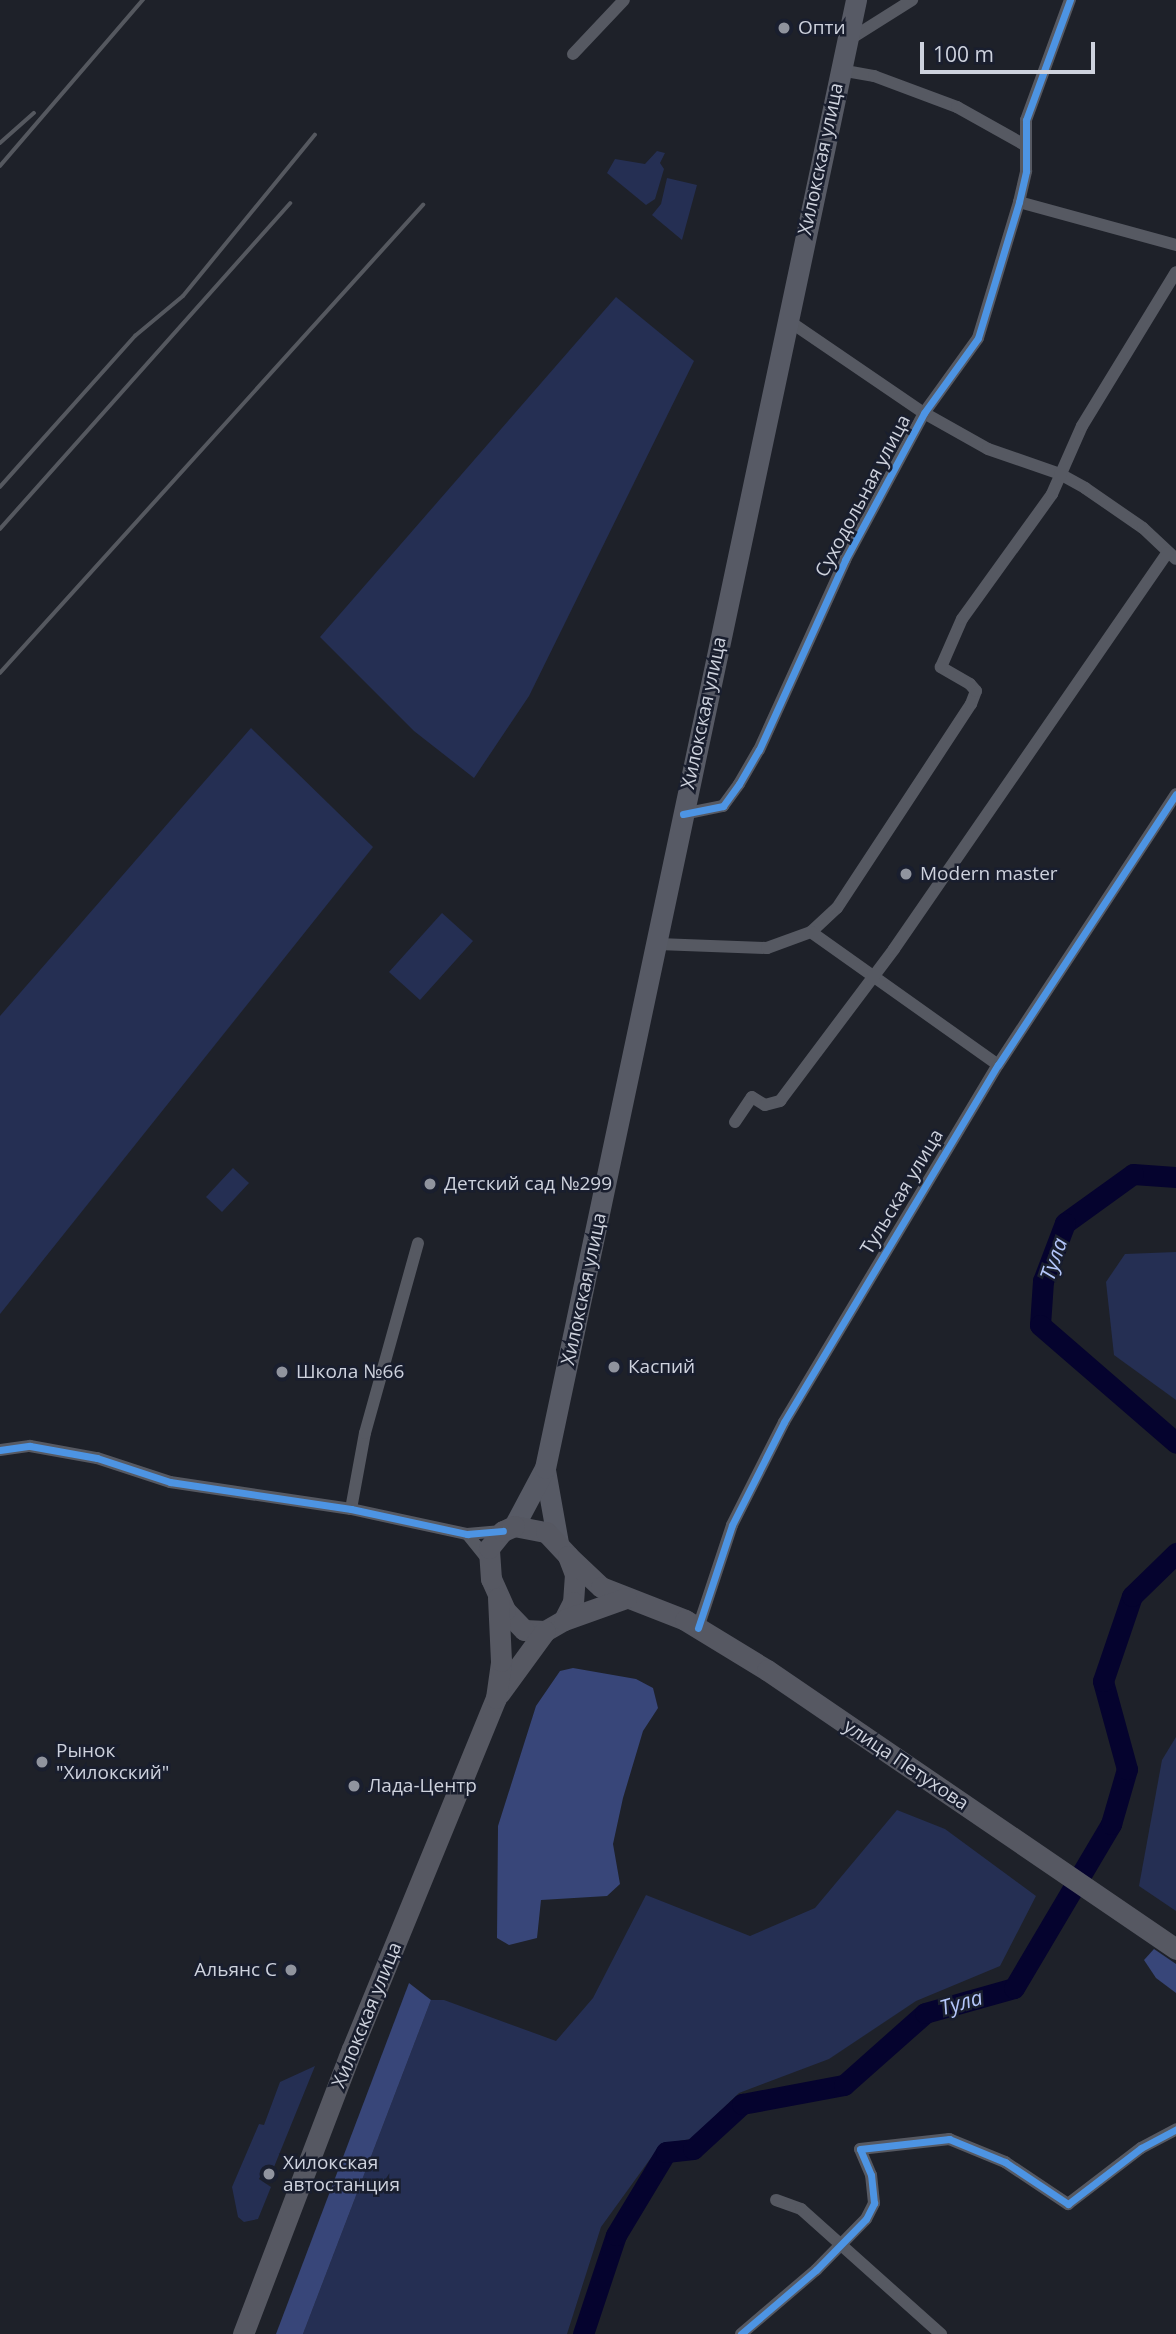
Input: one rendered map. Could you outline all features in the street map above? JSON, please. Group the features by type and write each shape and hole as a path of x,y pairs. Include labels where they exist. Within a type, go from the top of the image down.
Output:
{"highway":[{"path":"496,1698 500,1661 498,1598 488,1560 489,1548 508,1528 546,1532 563,1550 577,1590 564,1620"},
{"name":"улица Петухова","path":"563,1550 586,1577 626,1598 698,1628 767,1670 1176,1949"},
{"path":"498,1598 524,1630 545,1631"},
{"path":"496,1698 545,1631 564,1620 626,1598"},
{"name":"Хилокская улица","path":"243,2334 352,2049 496,1698"}],"main road":[{"name":"Хилокская улица","path":"545,1468 659,944 683,814 785,319 856,0"},
{"path":"508,1528 545,1468"},
{"path":"545,1468 563,1550"}],"street":[{"path":"573,54 624,0"},
{"path":"847,41 912,0"},
{"name":"Суходольная улица","path":"683,814 723,806 739,784 845,560 924,413 978,338 1019,202 1026,171 1023,144 1034,92 1070,0"},
{"path":"841,70 874,76 957,107 1023,144"},
{"path":"1019,202 1176,245"},
{"path":"659,944 767,948 811,933 837,908 971,704 976,691 970,684 941,667 962,619 1052,494 1107,382 1176,272"},
{"path":"735,1122 752,1097 765,1105 780,1101 869,977 902,937 1171,556 1143,528 1060,474 989,449 924,413 785,319"},
{"name":"Тульская улица","path":"698,1628 732,1525 784,1422 998,1065 1176,794"},
{"path":"811,933 869,977 998,1065"},
{"path":"351,1509 365,1433 418,1243"},
{"path":"0,1450 30,1446 97,1458 170,1482 351,1509 467,1534 508,1528"},
{"path":"467,1534 488,1560"},
{"path":"741,2334 842,2244 874,2203 871,2175 860,2149 949,2139 1004,2162 1068,2204 1140,2148 1176,2129"},
{"path":"776,2200 801,2209 941,2334"}],"shaded area":[{"path":"657,151 665,153 660,163 664,169 655,199 646,205 607,173 615,159 645,164"},
{"path":"667,178 697,185 682,240 652,215 661,204"},
{"path":"616,297 694,361 529,696 474,778 414,731 320,637"},
{"path":"251,728 373,847 0,1314 0,1016"},
{"path":"442,913 473,941 420,1000 389,972"},
{"path":"233,1168 249,1183 222,1212 206,1197"},
{"path":"1176,1252 1176,1400 1114,1355 1106,1282 1125,1254"},
{"path":"573,1668 636,1679 653,1688 658,1708 643,1731 623,1798 613,1844 620,1884 607,1896 541,1900 537,1938 509,1945 497,1938 498,1826 536,1706 560,1671"},
{"path":"1176,1737 1176,1911 1139,1886 1162,1760"},
{"path":"897,1810 945,1829 1036,1896 1000,1966 916,2001 829,2059 739,2093 691,2139 661,2144 601,2227 567,2334 303,2334 431,2000 444,2000 556,2041 593,1998 646,1895 750,1936 815,1908"},
{"path":"1154,1949 1176,1964 1176,1993 1156,1978 1144,1960"},
{"path":"409,1983 431,2000 303,2334 276,2334"},
{"path":"315,2066 274,2167 266,2165 259,2179 271,2187 258,2219 244,2222 238,2217 232,2187 259,2124 264,2125 280,2082"}],"waterway":[{"name":"Тула","path":"1176,1177 1133,1174 1065,1223 1043,1281 1040,1325 1176,1443"},
{"name":"Тула","path":"583,2334 616,2235 666,2152 693,2149 742,2104 844,2085 925,2013 1014,1988 1111,1824 1127,1769 1103,1681 1132,1596 1176,1553"}],"railway":[{"path":"0,166 143,0"},
{"path":"0,143 34,113"},
{"path":"0,487 135,336 183,296 315,135"},
{"path":"0,529 290,203"},
{"path":"0,673 423,205"}],"cycle path":[{"path":"683,814 723,806 739,784 759,750 845,560 924,413 978,338 1026,171 1026,120 1070,0"},
{"path":"698,1628 732,1525 784,1422 998,1065 1176,794"},
{"path":"0,1450 30,1446 97,1458 170,1482 351,1509 467,1534 503,1531"},
{"path":"741,2334 816,2270 866,2219 874,2203 871,2175 860,2149 949,2139 1005,2162 1068,2204 1141,2148 1176,2129"}],"place":[{"name":"Опти","path":"784,28"},
{"name":"Modern master","path":"906,874"},
{"name":"Детский сад №299","path":"430,1184"},
{"name":"Каспий","path":"614,1367"},
{"name":"Школа №66","path":"282,1372"},
{"name":"Рынок \"Хилокский\"","path":"42,1762"},
{"name":"Лада-Центр","path":"354,1786"},
{"name":"Альянс С","path":"291,1970"},
{"name":"Хилокская автостанция","path":"269,2174"}]}
